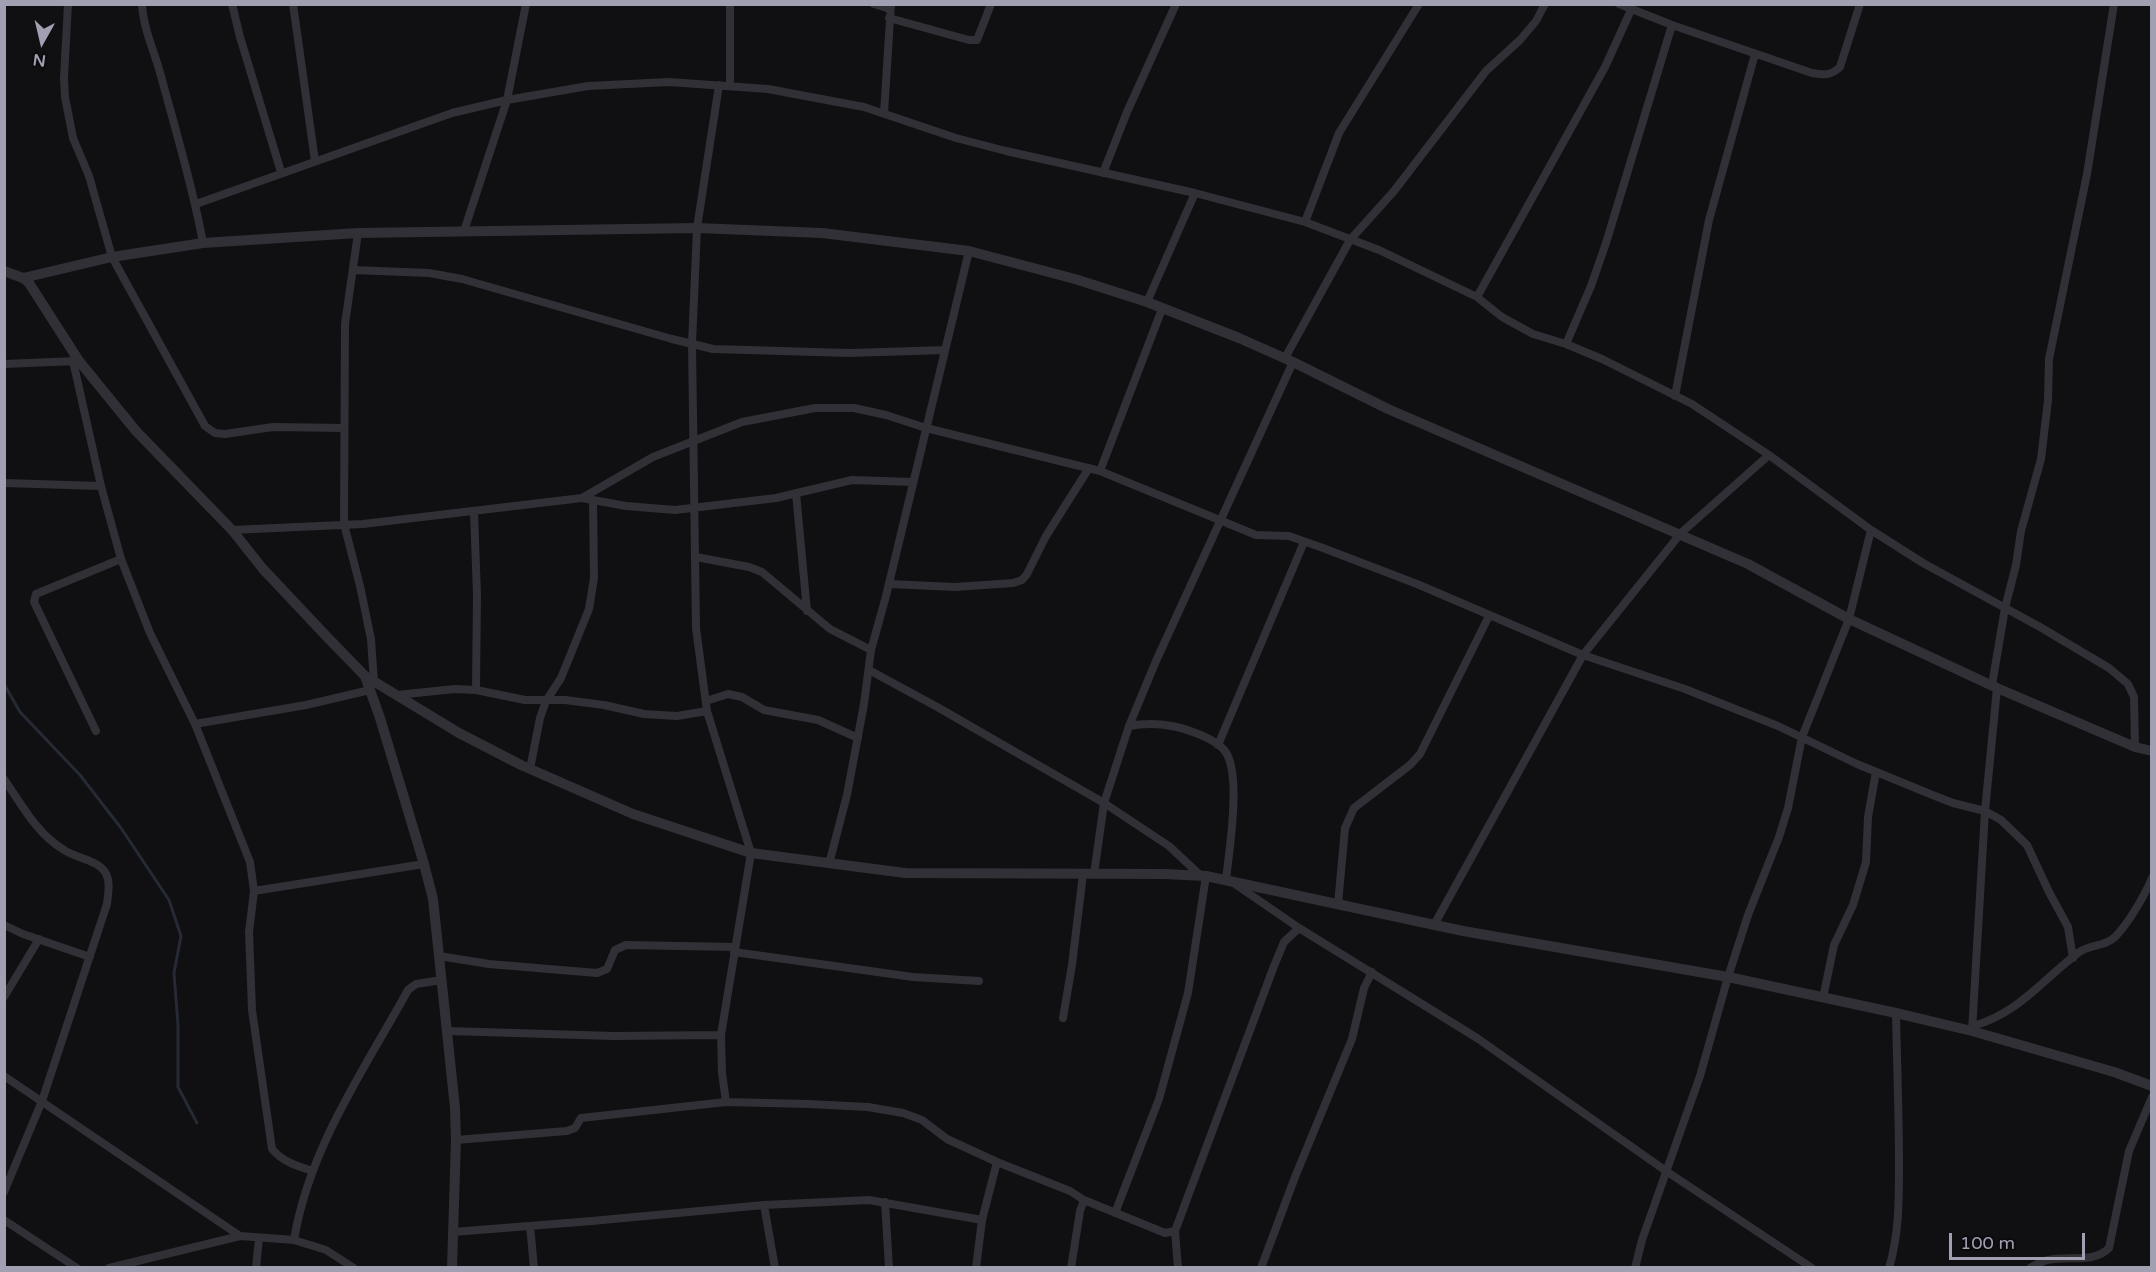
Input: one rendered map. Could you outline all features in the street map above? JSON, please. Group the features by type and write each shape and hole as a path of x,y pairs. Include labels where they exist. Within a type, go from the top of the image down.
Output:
{"street":[{"path":"68,4 64,78 73,138 89,176 112,257 205,426 215,434 273,427 344,428"},
{"path":"142,4 142,16 152,44 196,204 203,243"},
{"path":"232,4 281,172"},
{"path":"293,4 315,161"},
{"path":"464,231 507,100 526,4"},
{"path":"729,86 730,4"},
{"path":"874,4 890,7 884,113"},
{"path":"890,18 969,40 977,40 991,4"},
{"path":"1103,173 1127,112 1176,4"},
{"path":"1305,222 1339,133 1419,4"},
{"path":"1064,1018 1088,874 1104,803 1130,726 1289,360 1350,240 1395,191 1486,71 1520,40 1536,21 1545,4"},
{"path":"1619,4 1755,54 1812,73 1826,75 1834,74 1840,68 1860,4"},
{"path":"1973,1028 1985,811 1995,687 2005,608 2016,565 2021,531 2041,459 2048,400 2049,359 2087,174 2114,4"},
{"path":"1477,297 1605,67 1631,10"},
{"path":"1566,344 1591,286 1606,243 1672,25"},
{"path":"1675,396 1710,220 1755,54"},
{"path":"196,204 452,113 507,100 588,86 669,82 768,89 864,107 976,143 1195,193 1305,222 1379,250 1477,297 1502,317 1533,334 1566,344 1692,404 1769,455 1871,530 1923,563 2109,668 2128,684 2134,697 2135,747"},
{"path":"719,85 697,228 692,344 696,628 707,711 750,853 721,1035 722,1073 726,1102"},
{"path":"1146,302 1195,193"},
{"path":"23,278 112,257 203,243 358,233 697,228 822,233 969,251 1075,279 1146,302 1289,360 1388,409 1681,533 1748,564 1849,619 1995,687 2135,747 2151,751"},
{"path":"358,233 345,324 344,524 371,639 370,682 424,864 432,899 453,1078 456,1140 452,1268"},
{"path":"829,864 847,795 871,650 969,251"},
{"path":"4,270 23,278 34,290 76,361 136,431 232,530 263,569 370,682 459,733 530,769 633,814 750,853 905,873 1164,873 1203,876 1434,925 1728,977 1973,1028 2114,1072 2151,1086"},
{"path":"353,270 429,273 462,279 714,349 849,353 945,350"},
{"path":"1100,471 1162,309"},
{"path":"4,364 76,361"},
{"path":"76,361 101,486 121,559 150,633 195,724 250,862 254,891 249,932 252,1010 272,1149 278,1156 290,1163 313,1171"},
{"path":"582,498 652,457 694,440 742,422 815,408 854,408 886,415 926,428 1100,471 1256,535 1289,536 1418,584 1583,655 1685,689 1778,726 1876,772 1953,803 1985,811 2001,820 2027,845 2068,927 2073,958"},
{"path":"1434,925 1583,655 1693,520 1769,455"},
{"path":"889,584 955,587 1013,583 1022,580 1089,468"},
{"path":"232,530 344,524 474,512 582,498 626,506 675,510 776,498 852,480 913,482"},
{"path":"4,483 101,486"},
{"path":"796,493 807,611"},
{"path":"530,769 540,718 546,701 561,678 589,609 594,578 593,500"},
{"path":"474,512 476,690"},
{"path":"1635,1268 1642,1240 1700,1076 1748,915 1779,837 1788,808 1802,737 1849,619 1871,530"},
{"path":"1218,745 1304,542"},
{"path":"696,557 749,567 762,572 830,629 871,650"},
{"path":"96,731 34,602 36,594 121,559"},
{"path":"1338,904 1345,828 1349,816 1354,808 1410,765 1420,754 1489,616"},
{"path":"869,670 1104,803 1168,846 1203,876"},
{"path":"195,724 306,705 370,682"},
{"path":"396,695 455,689 476,690 525,700 565,700 604,705 644,714 677,716 707,711"},
{"path":"706,701 728,694 742,697 764,710 818,720 858,738"},
{"path":"1130,726 1151,722 1185,729 1204,735 1225,752 1231,768 1233,794 1229,881"},
{"path":"1822,998 1834,945 1852,905 1866,862 1868,817 1876,772"},
{"path":"4,779 38,830 63,850 99,866 106,873 109,885 107,904 42,1101 4,1192"},
{"path":"254,891 424,864"},
{"path":"1116,1213 1159,1099 1188,993 1203,876"},
{"path":"1973,1028 2027,999 2079,952 2104,944 2114,938 2131,914 2151,878"},
{"path":"1229,881 1299,928 1477,1038 1666,1171 1812,1268"},
{"path":"4,925 90,957"},
{"path":"1178,1268 1175,1231 1274,966 1284,942 1299,928"},
{"path":"4,997 39,939"},
{"path":"439,956 489,964 597,973 607,969 615,950 626,945 735,949 913,978 979,981"},
{"path":"1262,1268 1295,1177 1352,1039 1364,988 1372,972"},
{"path":"294,1240 298,1216 313,1171 341,1107 408,990 416,984 442,980"},
{"path":"1889,1268 1895,1247 1899,1201 1896,1013"},
{"path":"448,1031 614,1036 721,1035"},
{"path":"4,1076 240,1236"},
{"path":"2030,1268 2047,1260 2093,1257 2104,1253 2109,1248 2129,1151 2151,1097"},
{"path":"456,1140 567,1131 575,1128 581,1118 726,1102 868,1107 903,1113 922,1120 947,1139 997,1162 1165,1233 1175,1231"},
{"path":"976,1268 982,1220 997,1162"},
{"path":"453,1232 764,1205 869,1200 982,1220"},
{"path":"1071,1268 1080,1211 1084,1200"},
{"path":"885,1202 889,1268"},
{"path":"764,1205 775,1268"},
{"path":"4,1220 77,1268"},
{"path":"530,1226 534,1268"},
{"path":"109,1268 240,1236 294,1240 326,1250 354,1268"},
{"path":"256,1268 259,1238"}],"waterway":[{"path":"4,684 20,712 80,775 121,828 169,900 181,936 174,973 178,1025 178,1087 197,1123"}]}
